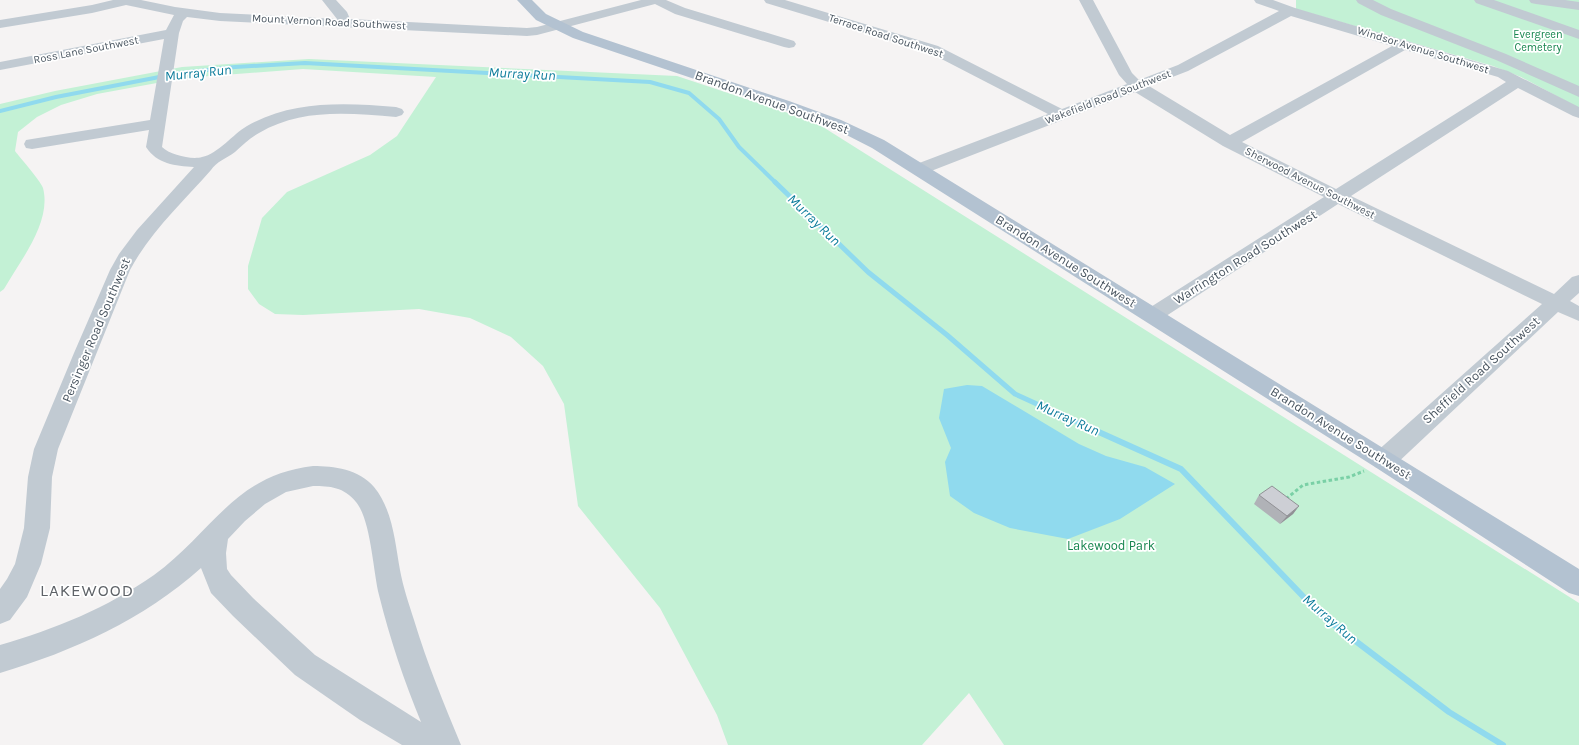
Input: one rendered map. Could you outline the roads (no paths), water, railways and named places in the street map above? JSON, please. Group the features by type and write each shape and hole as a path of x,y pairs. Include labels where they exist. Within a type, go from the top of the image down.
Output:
{"main road":[{"name":"Brandon Avenue Southwest","path":"524,0 541,17 578,35 783,104 835,123 878,144 1384,460 1579,584"}],"street":[{"path":"329,0 342,15 345,23"},
{"name":"Terrace Road Southwest","path":"771,0 933,49 1061,115"},
{"name":"Sherwood Avenue Southwest","path":"1086,0 1126,75 1137,86 1229,142 1338,198 1579,314"},
{"name":"Windsor Avenue Southwest","path":"1261,0 1290,11 1503,74 1579,113"},
{"path":"1364,0 1386,12 1501,57 1578,92"},
{"path":"1481,0 1579,35"},
{"path":"1536,0 1579,6"},
{"name":"Mount Vernon Road Southwest","path":"0,24 124,1 184,12 220,16 527,32 651,1"},
{"path":"651,1 789,44"},
{"name":"Wakefield Road Southwest","path":"920,169 1183,68 1290,11"},
{"path":"184,12 177,20 172,33 154,147 157,152 165,157 204,163 225,153 252,130 269,121 292,113 332,109 364,109 396,112"},
{"name":"Ross Lane Southwest","path":"0,66 172,33"},
{"path":"1229,142 1250,132 1358,72 1405,44"},
{"name":"Warrington Road Southwest","path":"1153,316 1518,81"},
{"path":"32,144 159,123"},
{"name":"Persinger Road Southwest","path":"0,611 17,588 28,564 37,528 40,478 46,449 120,270 129,254 144,234 203,168 204,163"},
{"name":"Sheffield Road Southwest","path":"1384,460 1579,282"},
{"path":"0,658 74,634 109,618 149,593 180,570 236,513 257,496 277,483 291,478 308,475 331,476 348,480 361,489 369,500 376,516 389,580 411,656 422,688 446,745"},
{"path":"216,535 213,553 214,570 220,584 243,607 306,665 371,709 430,745"}],"water":[{"path":"967,385 982,386 1079,444 1106,456 1145,467 1175,484 1120,519 1068,539 1010,528 974,513 950,496 945,462 951,448 939,418 944,389"}],"waterway":[{"name":"Murray Run","path":"0,111 56,97 180,73 235,67 305,63 650,82 689,93 719,119 739,147 776,183"},
{"name":"Murray Run","path":"775,182 868,272 947,335 1015,394 1083,425"},
{"name":"Murray Run","path":"1081,424 1181,469 1320,614 1449,712 1503,745"}],"district":[{"name":"LAKEWOOD","path":"87,590"}],"park label":[{"name":"Evergreen Cemetery","path":"1538,40"},
{"name":"Lakewood Park","path":"1111,545"}]}
